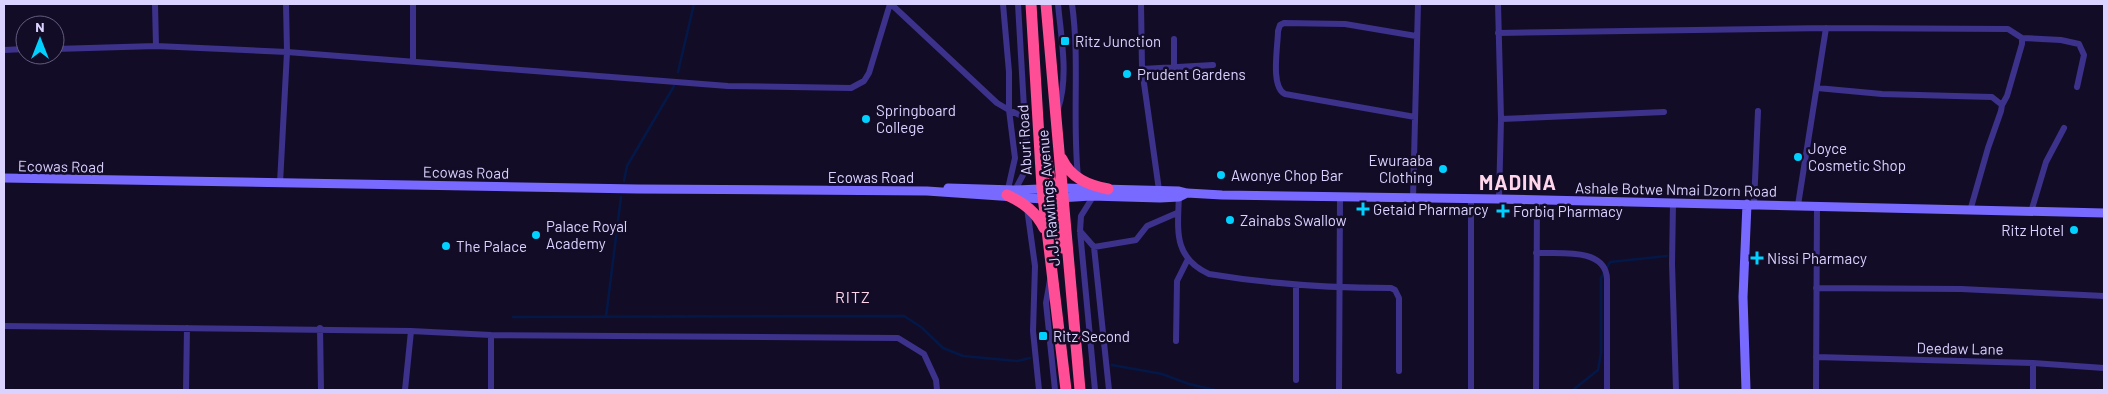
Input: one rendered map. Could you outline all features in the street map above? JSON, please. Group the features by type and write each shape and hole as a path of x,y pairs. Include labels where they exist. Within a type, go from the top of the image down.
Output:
{"highway":[{"name":"Aburi Road","path":"1031,4 1039,145 1053,193 1047,234 1052,274"},
{"name":"J.J. Rawlings Avenue","path":"1046,4 1059,153 1053,193 1068,258 1080,390"},
{"path":"1059,153 1065,166 1078,178 1092,186 1108,189"},
{"path":"1010,192 1037,216 1047,234"},
{"name":"J.J. Rawlings Avenue","path":"1052,274 1066,390"}],"street":[{"path":"155,4 156,46"},
{"path":"280,183 287,52 286,4"},
{"path":"412,61 413,4"},
{"path":"65,49 156,46 287,52 728,86 851,88 864,81 869,73 890,4 997,102 1024,117"},
{"path":"1003,4 1009,72 1009,110 1014,158 1010,192"},
{"path":"1010,192 1024,173 1027,160 1018,4"},
{"path":"1056,113 1063,88 1058,4"},
{"path":"1072,4 1076,50 1074,122 1078,178"},
{"path":"1142,4 1142,69 1159,190"},
{"path":"1412,198 1418,4"},
{"path":"1498,4 1499,199"},
{"path":"1414,117 1285,94 1278,88 1276,79 1278,31 1280,25 1284,23 1345,24 1416,36"},
{"path":"1498,33 1826,28 2008,29 2022,38 2070,41 2078,44 2084,55 2077,87"},
{"path":"1798,205 1826,28"},
{"path":"1970,211 2002,105 2007,96 2022,38"},
{"path":"1174,40 1174,67"},
{"path":"1142,69 1213,65"},
{"path":"1817,88 1882,94 1992,97 2002,105"},
{"path":"1746,390 1743,297 1758,111"},
{"path":"1500,119 1664,112"},
{"path":"2031,212 2046,162 2064,128"},
{"name":"Ecowas Road","path":"4,178 928,191 936,193 1053,193"},
{"name":"Ecowas Road","path":"928,191 936,189 997,188 1010,192"},
{"path":"1053,193 1108,189 1159,190 1181,194"},
{"path":"1053,193 1091,196 1181,194"},
{"path":"1181,194 1177,213 1178,232 1187,261 1209,274 1340,288 1391,288 1398,293 1399,371"},
{"name":"Ashale Botwe Nmai Dzorn Road","path":"1181,194 1750,204 2104,213"},
{"path":"1091,196 1091,200 1080,216 1080,231 1094,390"},
{"path":"1338,390 1340,197"},
{"path":"1471,199 1471,390"},
{"path":"1536,390 1537,201"},
{"path":"1673,203 1672,264 1676,390"},
{"path":"1026,205 1035,266 1033,331 1039,390"},
{"path":"1816,390 1817,206"},
{"path":"1094,247 1136,240 1147,226 1177,213"},
{"path":"1080,231 1094,247 1109,390"},
{"path":"1536,253 1586,256 1596,259 1603,265 1607,273 1608,390"},
{"path":"1176,341 1177,281 1187,261"},
{"path":"1052,274 1046,303 1055,390"},
{"path":"1296,284 1296,380"},
{"path":"1816,288 1961,289 2104,296"},
{"path":"4,326 320,328 491,336 898,338 924,354 936,380 937,390"},
{"path":"186,390 187,328"},
{"path":"320,328 321,390"},
{"path":"405,390 411,331"},
{"path":"491,336 491,390"},
{"name":"Deedaw Lane","path":"1816,357 2033,363 2104,368"},
{"path":"2033,363 2033,390"}],"waterway":[{"path":"678,72 694,4"},
{"path":"624,181 627,166 674,86"},
{"path":"606,317 621,197"},
{"path":"1607,268 1610,262 1667,256"},
{"path":"1573,390 1598,370 1601,353 1601,278 1604,273"},
{"path":"513,317 904,316 921,327 943,348 963,356 1017,361 1030,358"},
{"path":"1112,365 1162,374 1189,384 1215,390"}],"place":[{"name":"Ritz Junction","path":"1065,41"},
{"name":"Prudent Gardens","path":"1127,74"},
{"name":"Springboard College","path":"866,119"},
{"name":"Joyce Cosmetic Shop","path":"1798,157"},
{"name":"Ewuraaba Clothing","path":"1443,169"},
{"name":"Awonye Chop Bar","path":"1221,175"},
{"name":"Getaid Pharmarcy","path":"1363,209"},
{"name":"Forbiq Pharmacy","path":"1503,211"},
{"name":"Zainabs Swallow","path":"1230,220"},
{"name":"Ritz Hotel","path":"2074,230"},
{"name":"Palace Royal Academy","path":"536,235"},
{"name":"The Palace","path":"446,246"},
{"name":"Nissi Pharmacy","path":"1757,258"},
{"name":"Ritz Second","path":"1043,336"}],"district":[{"name":"MADINA","path":"1518,182"},
{"name":"RITZ","path":"853,296"}]}
